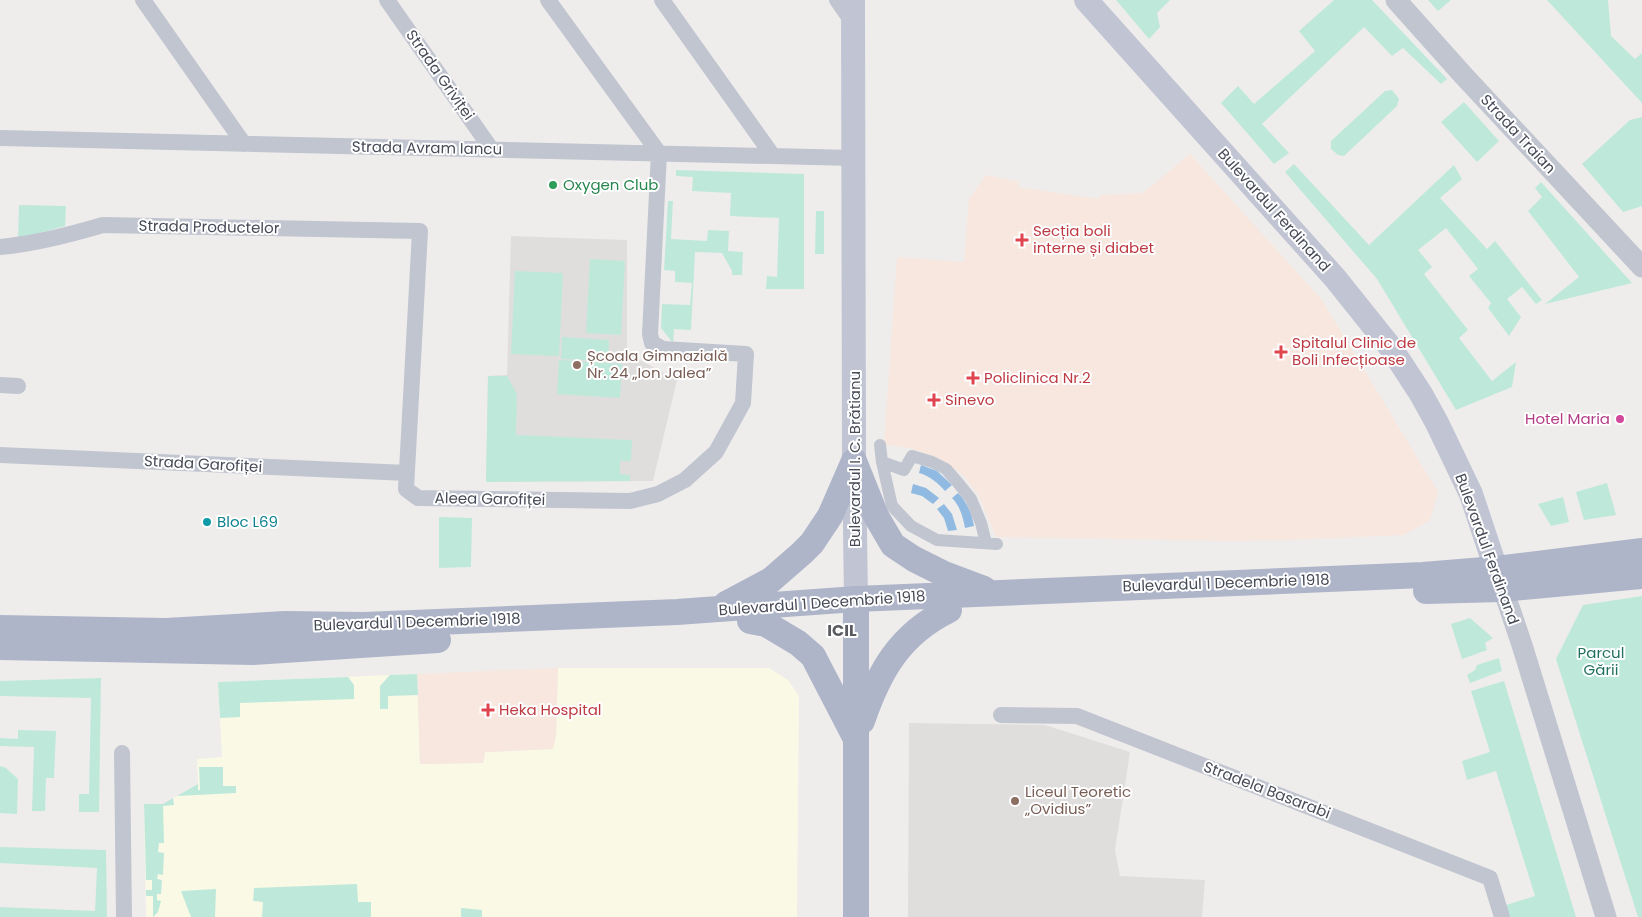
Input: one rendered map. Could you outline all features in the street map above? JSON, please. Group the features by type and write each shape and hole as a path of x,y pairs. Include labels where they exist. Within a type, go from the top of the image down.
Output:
{"main road":[{"name":"Bulevardul I. C. Brătianu","path":"853,0 856,917"},
{"name":"Bulevardul Ferdinand","path":"1086,0 1335,278 1391,348 1421,394 1437,423 1469,490 1499,579"},
{"path":"854,461 876,516 893,545 914,559 944,574 995,593"},
{"path":"716,609 771,580 812,543 830,516 854,461"},
{"name":"Bulevardul 1 Decembrie 1918","path":"0,628 166,631 285,624 374,625 607,616 716,609 856,607 949,610 1384,592 1499,579 1642,551"},
{"name":"Bulevardul 1 Decembrie 1918","path":"0,647 252,652 750,621 856,607 995,593 1414,575 1499,579 1642,576"},
{"path":"856,738 872,692 893,655 912,634 949,610"},
{"path":"750,621 766,624 798,643 813,656 856,738"}],"street":[{"path":"143,0 244,144"},
{"name":"Strada Griviței","path":"387,0 492,150"},
{"path":"548,0 659,153"},
{"path":"662,0 773,156"},
{"path":"837,0 853,23"},
{"name":"Strada Traian","path":"1396,0 1642,267"},
{"name":"Strada Avram Iancu","path":"0,138 854,158"},
{"name":"Aleea Garofiței","path":"420,230 406,489 418,498 630,501 658,494 685,480 716,452 743,403 746,354 663,349 652,343 650,334 659,153"},
{"name":"Strada Productelor","path":"0,247 76,233 103,225 420,230"},
{"path":"0,385 18,386"},
{"path":"880,445 882,462 892,506 911,526 937,540 991,543 971,500 946,469 932,462 912,456 904,470 882,462"},
{"name":"Strada Garofiței","path":"0,454 407,473"},
{"name":"Bulevardul Ferdinand","path":"1499,579 1522,645 1606,917"},
{"name":"Stradela Basarabi","path":"1001,715 1077,716 1490,878 1502,917"},
{"path":"122,753 124,917"}],"shaded area":[{"path":"1190,154 1322,300 1438,492 1430,520 1404,535 1288,540 1233,541 996,537 979,496 964,476 935,457 910,448 884,445 897,257 964,262 969,199 986,175 1019,182 1018,187 1099,199 1100,195 1143,193"},
{"name":"Școala Gimnazială Nr. 24 „Ion Jalea”","path":"511,236 627,240 627,353 677,380 653,481 486,482 488,376 507,375"},
{"path":"558,668 769,668 788,680 799,696 797,917 146,917 144,804 163,804 198,784 197,759 222,757 218,682 417,674 420,764 483,763 485,752 552,749 556,735"},
{"name":"Heka Hospital","path":"558,668 556,735 553,749 485,752 483,763 420,764 417,674"},
{"name":"Liceul Teoretic „Ovidius”","path":"909,723 1045,725 1130,752 1115,850 1120,876 1205,880 1202,917 908,917"}],"green space":[{"path":"1116,0 1170,0 1157,13 1160,27 1149,39"},
{"path":"1334,0 1372,0 1447,79 1441,84 1403,48 1392,56 1364,27 1262,124 1289,153 1274,164 1221,103 1238,86 1254,104 1315,51 1299,31"},
{"path":"1428,0 1451,0 1438,11"},
{"path":"1547,0 1608,0 1611,36 1635,59 1642,53 1642,103"},
{"path":"1392,90 1399,99 1397,106 1344,156 1338,155 1331,149 1331,141 1385,91"},
{"path":"1464,102 1499,141 1477,162 1441,122"},
{"path":"1642,117 1642,206 1623,212 1582,164 1630,120"},
{"path":"1294,164 1369,245 1454,165 1462,179 1440,198 1487,249 1495,241 1542,300 1536,304 1522,287 1507,299 1521,317 1509,336 1488,308 1491,303 1469,276 1478,269 1446,228 1418,250 1432,267 1424,274 1468,330 1459,338 1492,381 1516,362 1512,387 1456,410 1377,279 1285,172"},
{"path":"676,170 804,174 804,289 766,289 767,276 777,277 779,218 730,216 731,193 692,191 693,177 676,176"},
{"path":"1541,182 1632,283 1545,304 1579,277 1528,211 1542,197 1535,188"},
{"path":"668,201 673,201 671,239 707,241 708,230 729,231 728,251 743,252 742,275 732,275 732,271 722,253 695,252 691,330 674,329 673,343 661,328 662,304 690,305 692,283 675,282 675,271 664,270"},
{"path":"19,205 66,206 65,226 18,239"},
{"path":"816,211 824,211 824,254 815,254"},
{"path":"590,259 625,261 621,335 586,333"},
{"path":"515,271 563,273 559,356 511,354"},
{"path":"562,337 609,340 608,361 561,359"},
{"path":"559,360 622,364 620,398 557,394"},
{"path":"488,376 507,376 517,394 516,435 632,440 631,461 620,461 620,474 630,475 630,481 486,482"},
{"path":"1607,483 1616,515 1584,520 1576,492"},
{"path":"1563,497 1569,522 1551,526 1538,504"},
{"path":"439,517 472,518 471,567 439,568"},
{"name":"Parcul Gării","path":"1642,596 1642,917 1638,917 1556,659 1583,605"},
{"path":"1470,618 1493,638 1485,643 1487,650 1462,659 1451,624"},
{"path":"1499,658 1502,671 1470,683 1467,675 1475,670 1477,665"},
{"path":"417,674 418,695 388,696 388,709 380,709 380,686 390,675"},
{"path":"348,677 354,685 354,699 240,703 240,717 220,718 218,682"},
{"path":"101,678 99,812 79,812 79,794 89,794 91,698 0,696 0,681"},
{"path":"1504,681 1576,917 1509,917 1506,905 1535,896 1496,771 1467,780 1462,761 1490,752 1471,691"},
{"path":"18,730 56,731 54,778 46,778 45,811 32,811 34,747 0,746 0,738 18,739"},
{"path":"0,766 6,768 18,779 17,814 0,813"},
{"path":"199,767 223,767 223,786 236,786 236,793 177,796 198,784 198,790 200,790"},
{"path":"173,798 174,805 163,806 164,843 159,843 158,852 164,853 163,875 158,874 157,879 162,880 161,894 157,894 157,900 161,901 158,912 153,917 153,896 146,896 146,890 152,890 152,880 146,880 144,804 163,804"},
{"path":"0,847 106,850 107,917 0,917 0,907 95,911 97,868 0,863"},
{"path":"357,884 358,902 371,902 371,917 262,917 263,902 253,901 254,888"},
{"path":"216,889 215,917 191,917 181,891"},
{"path":"461,908 482,910 482,917 461,917"}],"water":[{"path":"921,465 937,471 952,485 945,491 934,480 919,473"},
{"path":"913,484 926,488 939,498 933,504 922,496 911,493"},
{"path":"958,493 969,508 974,526 965,528 961,512 952,498"},
{"path":"944,504 952,514 957,530 948,531 944,518 937,509"}],"place":[{"name":"Oxygen Club","path":"553,185"},
{"name":"Secția boli interne și diabet","path":"1022,240"},
{"name":"Spitalul Clinic de Boli Infecțioase","path":"1281,352"},
{"name":"Școala Gimnazială Nr. 24 „Ion Jalea”","path":"577,365"},
{"name":"Policlinica Nr.2","path":"973,378"},
{"name":"Sinevo","path":"934,400"},
{"name":"Hotel Maria","path":"1620,419"},
{"name":"Bloc L69","path":"207,522"},
{"name":"Heka Hospital","path":"488,710"},
{"name":"Liceul Teoretic „Ovidius”","path":"1015,801"}],"district":[{"name":"ICIL","path":"842,630"}]}
